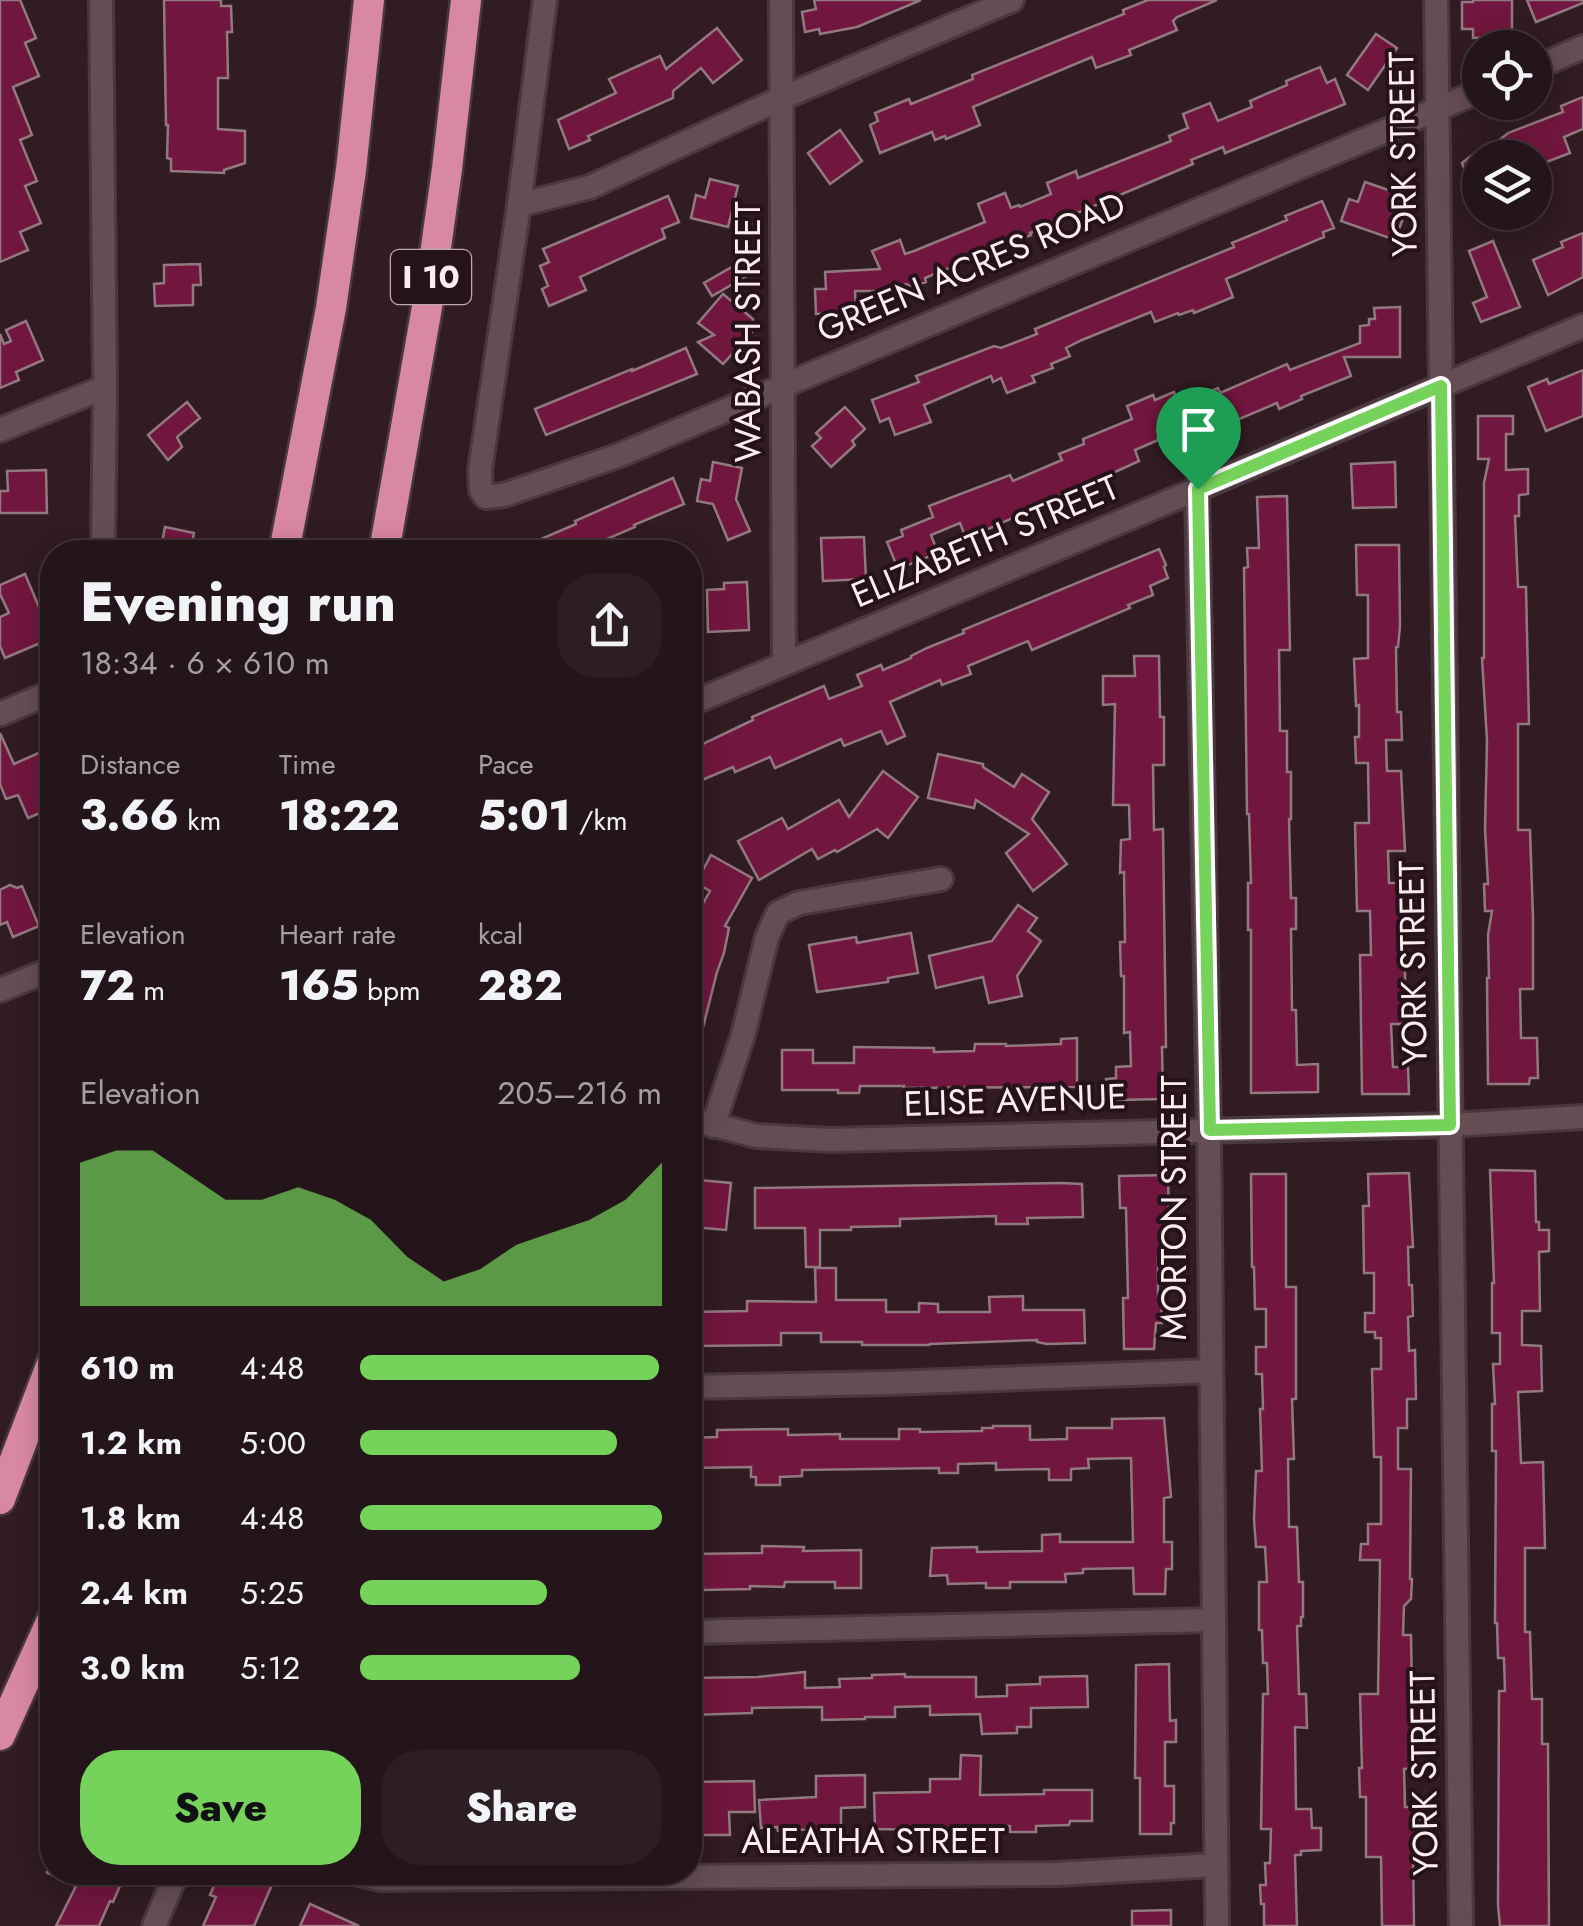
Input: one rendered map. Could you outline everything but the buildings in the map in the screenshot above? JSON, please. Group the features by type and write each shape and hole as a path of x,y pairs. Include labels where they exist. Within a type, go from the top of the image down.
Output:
{"highway":[{"name":"I 10","path":"286,540 331,308 370,0"},
{"name":"I 10","path":"386,540 430,290 466,0"},
{"path":"0,1499 40,1394"},
{"path":"0,1735 40,1647"}],"street":[{"path":"101,0 103,540"},
{"path":"545,0 519,205 590,188 782,98 1012,0"},
{"name":"WABASH STREET","path":"781,0 784,663"},
{"name":"YORK STREET","path":"1436,0 1461,1926"},
{"path":"1552,61 1583,47"},
{"name":"GREEN ACRES ROAD","path":"519,205 480,470 481,490 486,496 504,495 620,455 1462,99"},
{"name":"ELIZABETH STREET","path":"702,699 1583,326"},
{"path":"0,430 105,387"},
{"name":"MORTON STREET","path":"1198,489 1210,1130 1217,1926"},
{"path":"0,714 40,697"},
{"path":"713,1126 743,1034 766,937 778,914 800,903 940,879"},
{"path":"0,990 40,974"},
{"name":"ELISE AVENUE","path":"702,1123 756,1136 830,1140 1450,1125 1583,1118"},
{"path":"702,1386 1211,1371"},
{"path":"702,1632 1213,1620"},
{"name":"ALEATHA STREET","path":"702,1877 1016,1875 1216,1865"},
{"path":"154,1926 172,1885"}],"route":[{"path":"1441,386 1450,1125 1210,1130 1198,489 1441,386"}]}
